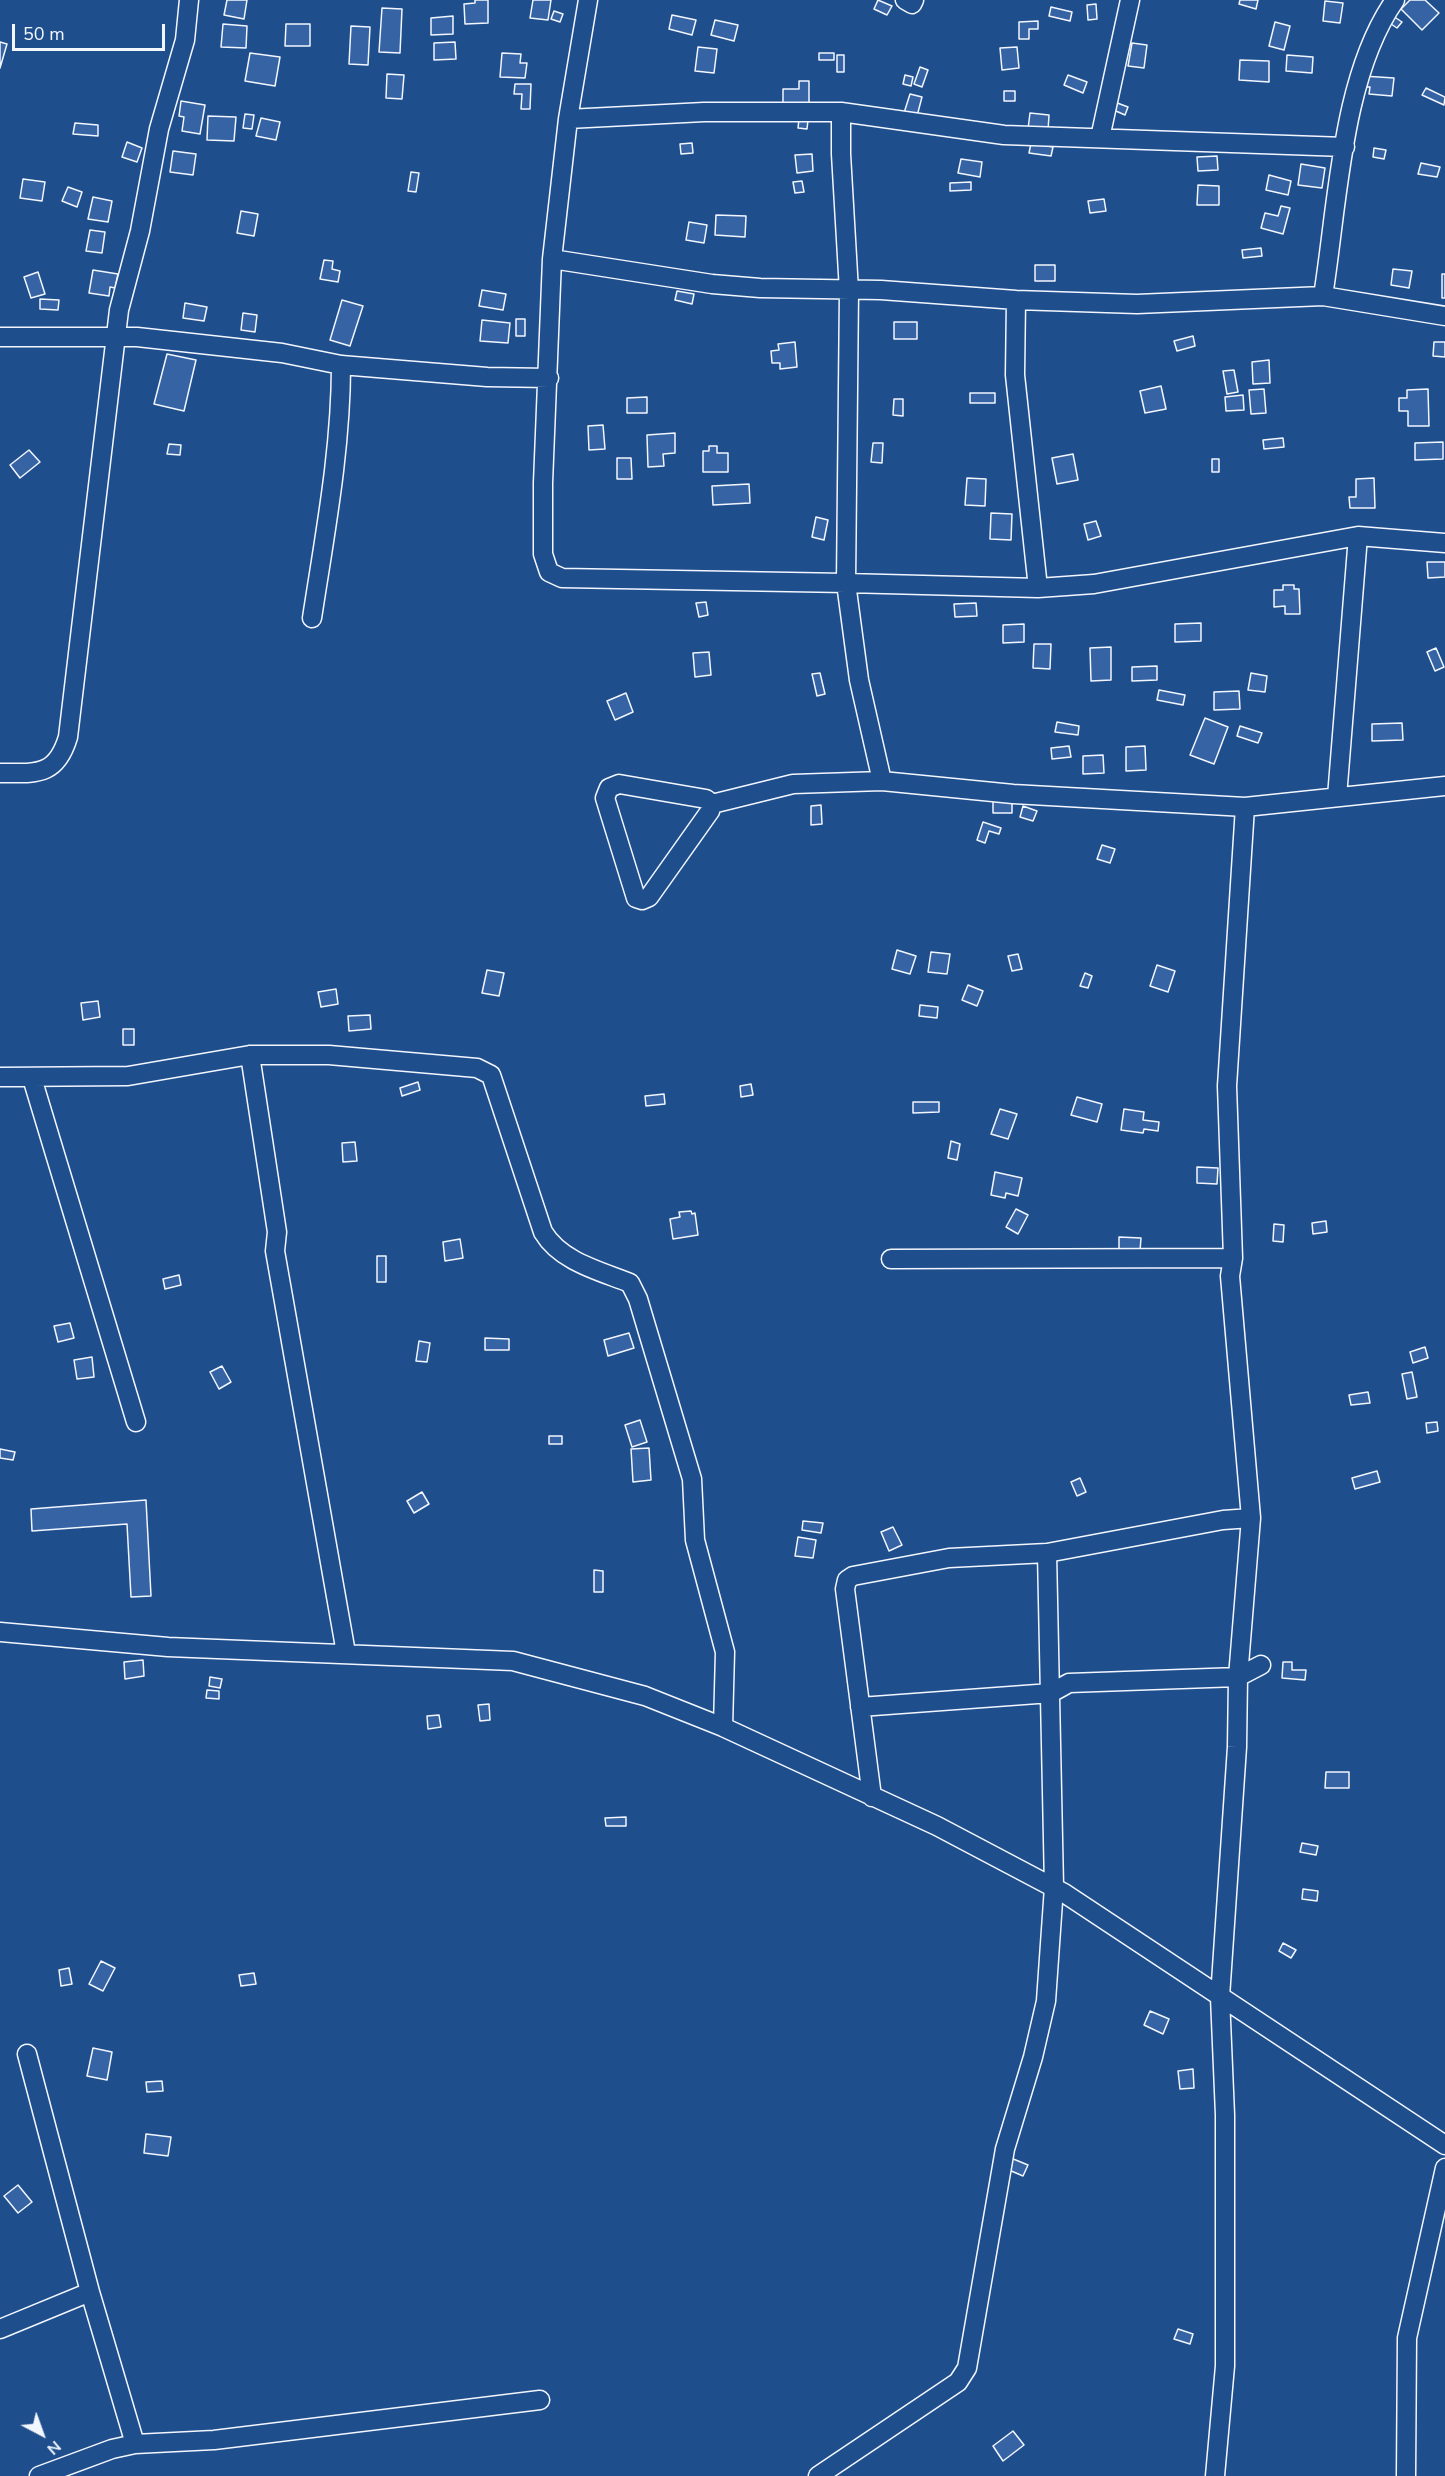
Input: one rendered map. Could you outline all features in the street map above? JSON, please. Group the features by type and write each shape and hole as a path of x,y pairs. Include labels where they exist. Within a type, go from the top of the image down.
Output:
{"street":[{"path":"0,773 40,773 62,756 68,737 119,310 140,231 159,129 185,40 189,0"},
{"path":"588,0 568,119 552,259 543,483 543,554 549,572 562,578 1038,588 1094,584 1358,536 1445,543"},
{"path":"905,0 912,4 914,0"},
{"path":"1100,138 1130,0"},
{"path":"1323,296 1345,147 1358,79 1384,16 1395,0"},
{"path":"568,119 704,112 841,112 1004,135 1345,147"},
{"path":"841,112 841,154 849,291 846,583 859,680 882,782"},
{"path":"552,259 712,284 881,291 1016,300 1137,303 1323,296 1445,316"},
{"path":"1016,300 1015,375 1038,588"},
{"path":"0,337 115,337 282,353 341,365 488,378 549,378"},
{"path":"312,618 337,458 341,421 341,365"},
{"path":"1337,797 1358,536"},
{"path":"712,804 793,784 882,782 1013,794 1245,807 1445,786"},
{"path":"619,784 706,799 712,804 710,811 649,897 642,900 636,898 605,798 609,788 619,784"},
{"path":"1215,2476 1225,2366 1225,2115 1220,1997 1237,1747 1238,1677 1251,1518 1230,1276 1233,1258 1227,1086 1245,807"},
{"path":"250,1055 277,1232 274,1251 346,1653"},
{"path":"0,1077 129,1076 250,1055 329,1055 477,1068 491,1076 543,1232 550,1244 561,1254 630,1283 638,1299 692,1479 695,1540 725,1652 723,1727"},
{"path":"32,1078 136,1422"},
{"path":"891,1259 1233,1258"},
{"path":"872,1797 845,1589 847,1580 853,1576 949,1558 1047,1553 1223,1520 1251,1518"},
{"path":"818,2476 958,2382 967,2368 1005,2149 1033,2057 1046,2001 1054,1887 1047,1553"},
{"path":"0,1632 168,1647 513,1660 645,1696 723,1727 937,1826 1054,1887 1445,2145"},
{"path":"860,1707 1051,1693 1069,1683 1238,1677 1261,1665"},
{"path":"27,2054 90,2292 135,2444"},
{"path":"1406,2476 1407,2338 1445,2168"},
{"path":"0,2329 90,2292"},
{"path":"39,2476 112,2449 135,2444 214,2440 540,2400"}],"building":[{"path":"227,0 247,0 244,19 224,15"},
{"path":"475,0 488,0 488,23 465,24 464,4 475,3"},
{"path":"533,0 551,0 548,20 530,18"},
{"path":"878,0 892,6 887,15 874,9"},
{"path":"1240,0 1258,0 1256,9 1239,4"},
{"path":"1410,0 1425,0 1439,13 1422,30 1401,9"},
{"path":"1325,1 1343,3 1340,23 1323,21"},
{"path":"1096,4 1097,19 1088,20 1087,5"},
{"path":"1051,7 1072,12 1070,21 1049,16"},
{"path":"382,8 402,9 400,53 379,52"},
{"path":"554,11 563,14 560,22 551,19"},
{"path":"672,15 696,20 692,35 669,29"},
{"path":"453,16 453,34 431,35 431,18"},
{"path":"1393,16 1402,22 1397,28 1388,22"},
{"path":"715,20 738,25 734,41 711,35"},
{"path":"1038,21 1038,29 1029,29 1029,39 1019,39 1019,22"},
{"path":"1275,22 1290,26 1284,50 1269,46"},
{"path":"223,24 247,26 246,48 221,47"},
{"path":"286,24 310,24 310,46 285,46"},
{"path":"351,26 370,27 368,65 349,64"},
{"path":"0,42 7,44 0,68"},
{"path":"455,42 456,59 434,60 434,43"},
{"path":"1132,43 1147,45 1144,68 1128,66"},
{"path":"698,47 717,49 714,73 695,71"},
{"path":"1017,47 1019,68 1002,70 1000,48"},
{"path":"250,53 280,57 275,86 245,81"},
{"path":"502,53 521,54 520,63 527,63 525,78 500,77"},
{"path":"819,53 834,53 834,60 819,60"},
{"path":"837,55 844,55 844,72 837,72"},
{"path":"1287,55 1313,57 1312,73 1286,71"},
{"path":"1240,60 1269,61 1269,82 1239,80"},
{"path":"920,67 928,70 922,87 914,84"},
{"path":"387,74 404,75 402,99 386,98"},
{"path":"905,75 913,77 911,86 903,84"},
{"path":"1068,75 1087,82 1083,93 1064,85"},
{"path":"1363,76 1394,78 1392,96 1369,94 1370,87 1362,87"},
{"path":"799,81 809,81 809,103 783,103 783,89 799,89"},
{"path":"515,84 531,84 530,109 521,109 522,94 514,94"},
{"path":"1426,88 1445,97 1444,105 1422,95"},
{"path":"1004,91 1015,91 1015,101 1004,101"},
{"path":"910,94 922,97 917,116 904,113"},
{"path":"181,101 205,105 200,134 182,131 184,117 179,116"},
{"path":"1112,101 1128,107 1125,115 1109,108"},
{"path":"1030,113 1049,115 1048,131 1028,129"},
{"path":"245,114 254,115 252,129 243,128"},
{"path":"208,116 236,117 234,141 207,140"},
{"path":"261,118 280,122 276,140 256,136"},
{"path":"799,119 808,120 807,129 798,128"},
{"path":"75,123 98,125 98,136 73,134"},
{"path":"127,142 142,148 137,162 122,157"},
{"path":"692,143 693,153 681,154 680,144"},
{"path":"1031,143 1053,147 1051,156 1029,153"},
{"path":"1374,148 1386,150 1384,159 1373,157"},
{"path":"173,151 196,154 193,175 170,172"},
{"path":"812,154 813,171 797,173 795,155"},
{"path":"1217,156 1218,170 1198,171 1197,157"},
{"path":"961,159 982,162 980,177 958,173"},
{"path":"1421,163 1440,167 1437,177 1418,174"},
{"path":"1301,164 1325,168 1322,188 1298,185"},
{"path":"411,172 419,173 416,192 408,191"},
{"path":"1269,175 1291,181 1288,195 1266,190"},
{"path":"23,179 45,182 42,201 20,198"},
{"path":"802,181 804,192 795,193 793,182"},
{"path":"971,182 971,190 950,191 950,183"},
{"path":"1198,185 1219,186 1219,205 1197,205"},
{"path":"68,187 82,192 77,207 62,201"},
{"path":"93,197 112,201 108,222 88,219"},
{"path":"1104,199 1106,211 1090,213 1088,201"},
{"path":"1281,206 1290,208 1283,234 1261,228 1265,213 1278,216"},
{"path":"241,211 258,214 254,236 237,233"},
{"path":"716,215 746,216 745,237 715,235"},
{"path":"689,222 707,225 704,243 686,240"},
{"path":"90,230 105,232 102,253 86,251"},
{"path":"1261,248 1262,256 1243,258 1242,250"},
{"path":"324,260 333,261 332,269 340,271 338,282 320,279"},
{"path":"1035,265 1055,265 1055,281 1035,281"},
{"path":"1393,269 1412,271 1409,288 1391,285"},
{"path":"93,270 118,274 115,288 110,287 109,296 89,293"},
{"path":"38,272 45,294 31,298 24,277"},
{"path":"1442,274 1445,274 1445,298 1442,298"},
{"path":"482,290 506,294 503,310 479,306"},
{"path":"677,291 694,294 692,304 675,300"},
{"path":"40,299 59,300 58,310 40,309"},
{"path":"342,300 363,306 350,346 330,340"},
{"path":"185,303 207,307 204,321 183,318"},
{"path":"243,313 257,315 255,332 241,330"},
{"path":"516,319 525,319 525,336 516,336"},
{"path":"482,320 510,323 508,343 480,341"},
{"path":"894,322 917,322 917,339 894,339"},
{"path":"1193,336 1195,346 1177,351 1174,341"},
{"path":"795,342 797,367 780,369 780,363 772,363 771,351 779,350 778,344"},
{"path":"1434,342 1445,342 1445,357 1433,356"},
{"path":"167,354 196,360 184,411 154,404"},
{"path":"1269,360 1270,383 1253,384 1252,362"},
{"path":"1234,370 1238,392 1227,394 1223,371"},
{"path":"1161,386 1166,409 1145,413 1140,391"},
{"path":"1264,389 1266,413 1251,414 1249,390"},
{"path":"1428,389 1429,426 1408,426 1408,411 1399,411 1399,398 1407,398 1407,390"},
{"path":"970,393 995,393 995,403 970,403"},
{"path":"1243,395 1244,410 1226,411 1225,397"},
{"path":"647,397 647,413 627,413 627,398"},
{"path":"894,399 903,399 903,416 893,415"},
{"path":"603,425 605,449 589,450 588,426"},
{"path":"675,433 675,453 663,454 664,466 648,467 647,435"},
{"path":"1283,438 1284,447 1264,449 1263,440"},
{"path":"1443,442 1443,459 1415,460 1415,443"},
{"path":"873,443 883,443 882,463 871,462"},
{"path":"169,444 181,445 180,455 167,454"},
{"path":"709,446 717,446 717,453 728,453 728,472 703,472 703,451 709,451"},
{"path":"29,450 40,462 20,478 10,465"},
{"path":"1073,454 1078,480 1057,484 1052,458"},
{"path":"617,458 631,458 632,479 617,479"},
{"path":"1212,459 1219,459 1219,472 1212,472"},
{"path":"967,478 986,479 985,506 965,505"},
{"path":"1374,478 1375,508 1350,508 1349,497 1356,497 1356,479"},
{"path":"749,484 750,503 713,505 712,486"},
{"path":"991,513 1012,514 1011,540 990,539"},
{"path":"816,517 828,520 824,540 812,537"},
{"path":"1096,521 1101,536 1088,540 1084,524"},
{"path":"1427,562 1445,562 1445,577 1428,578"},
{"path":"1283,585 1294,585 1294,589 1299,589 1300,614 1285,614 1285,606 1274,607 1274,590 1283,590"},
{"path":"706,602 708,615 699,617 696,603"},
{"path":"976,603 977,616 955,617 954,604"},
{"path":"1201,623 1201,641 1175,642 1175,624"},
{"path":"1024,624 1024,642 1003,643 1003,625"},
{"path":"1034,644 1051,644 1050,669 1033,668"},
{"path":"1111,647 1111,680 1091,681 1090,648"},
{"path":"1436,648 1444,667 1435,671 1427,652"},
{"path":"709,652 711,675 695,677 693,653"},
{"path":"1157,666 1157,680 1132,681 1132,667"},
{"path":"820,673 825,694 817,696 812,674"},
{"path":"1251,673 1267,676 1265,692 1248,690"},
{"path":"1159,690 1185,695 1183,705 1157,700"},
{"path":"1239,691 1240,709 1214,710 1214,692"},
{"path":"626,693 633,712 615,720 607,701"},
{"path":"1205,718 1228,727 1214,764 1190,755"},
{"path":"1057,722 1079,726 1078,735 1055,732"},
{"path":"1402,723 1403,740 1372,741 1372,724"},
{"path":"1240,726 1262,733 1258,743 1237,736"},
{"path":"1069,746 1071,757 1052,759 1051,748"},
{"path":"1145,746 1146,770 1126,771 1126,747"},
{"path":"1103,755 1104,773 1083,774 1083,756"},
{"path":"993,801 1012,802 1012,813 993,813"},
{"path":"821,805 822,824 811,825 811,806"},
{"path":"1023,806 1037,811 1033,821 1020,817"},
{"path":"983,822 1001,828 999,834 989,831 985,843 977,840"},
{"path":"1102,845 1115,849 1110,863 1097,859"},
{"path":"897,950 916,956 910,974 892,969"},
{"path":"931,952 950,954 947,974 928,972"},
{"path":"1018,954 1022,969 1012,971 1008,956"},
{"path":"1157,965 1175,971 1168,992 1150,986"},
{"path":"487,970 504,973 499,996 482,993"},
{"path":"1085,973 1092,976 1088,988 1080,986"},
{"path":"968,985 983,991 977,1006 962,1000"},
{"path":"336,989 338,1004 321,1007 318,992"},
{"path":"98,1001 100,1017 83,1020 81,1003"},
{"path":"920,1005 938,1007 937,1018 919,1016"},
{"path":"370,1015 371,1029 349,1031 348,1016"},
{"path":"123,1029 134,1029 134,1045 123,1045"},
{"path":"418,1082 420,1090 402,1096 400,1088"},
{"path":"751,1084 753,1095 741,1097 740,1086"},
{"path":"664,1094 665,1104 646,1106 645,1096"},
{"path":"1077,1097 1102,1104 1097,1122 1071,1115"},
{"path":"913,1102 939,1102 939,1112 913,1113"},
{"path":"1000,1109 1017,1114 1008,1139 991,1134"},
{"path":"1124,1109 1144,1112 1143,1120 1159,1122 1158,1131 1144,1129 1143,1133 1121,1130"},
{"path":"951,1141 960,1144 957,1160 948,1158"},
{"path":"355,1142 357,1161 343,1162 342,1143"},
{"path":"1197,1167 1218,1168 1217,1184 1197,1183"},
{"path":"995,1172 1022,1178 1018,1196 1006,1193 1005,1198 991,1195"},
{"path":"1016,1209 1028,1215 1018,1234 1006,1227"},
{"path":"691,1211 692,1214 695,1213 698,1235 673,1239 670,1219 680,1217 679,1212"},
{"path":"1326,1221 1327,1232 1313,1234 1312,1223"},
{"path":"1274,1224 1284,1225 1283,1242 1273,1241"},
{"path":"1119,1237 1141,1238 1140,1251 1119,1249"},
{"path":"460,1239 463,1258 445,1261 443,1242"},
{"path":"377,1256 386,1256 386,1282 377,1282"},
{"path":"179,1275 181,1285 165,1289 163,1279"},
{"path":"70,1323 74,1338 58,1342 54,1326"},
{"path":"629,1333 634,1348 608,1356 604,1340"},
{"path":"485,1338 509,1339 509,1350 485,1350"},
{"path":"419,1341 430,1343 427,1362 416,1361"},
{"path":"1425,1347 1428,1358 1413,1363 1410,1352"},
{"path":"92,1357 94,1377 77,1379 74,1360"},
{"path":"222,1366 231,1382 219,1389 210,1372"},
{"path":"1412,1372 1417,1397 1407,1399 1402,1374"},
{"path":"1368,1392 1370,1403 1351,1405 1349,1395"},
{"path":"640,1420 647,1442 632,1447 625,1425"},
{"path":"1437,1422 1438,1431 1427,1433 1426,1423"},
{"path":"549,1436 562,1436 562,1444 549,1444"},
{"path":"649,1448 651,1480 633,1482 631,1449"},
{"path":"0,1449 15,1452 13,1460 0,1458"},
{"path":"1377,1471 1380,1482 1355,1489 1352,1478"},
{"path":"1080,1478 1086,1492 1077,1496 1071,1482"},
{"path":"422,1492 429,1504 414,1513 407,1501"},
{"path":"146,1500 151,1596 131,1597 127,1524 32,1531 31,1509"},
{"path":"803,1521 823,1523 821,1533 802,1530"},
{"path":"893,1527 902,1545 889,1551 881,1532"},
{"path":"798,1537 816,1540 813,1558 795,1556"},
{"path":"594,1570 603,1571 603,1592 594,1592"},
{"path":"143,1660 144,1676 125,1679 124,1662"},
{"path":"1283,1662 1292,1662 1292,1670 1306,1670 1305,1680 1282,1678"},
{"path":"210,1677 222,1679 220,1688 209,1686"},
{"path":"207,1690 219,1691 219,1699 206,1698"},
{"path":"489,1704 490,1720 480,1721 478,1705"},
{"path":"439,1715 441,1727 428,1729 427,1716"},
{"path":"1326,1772 1349,1772 1349,1788 1325,1788"},
{"path":"626,1817 626,1826 606,1826 605,1818"},
{"path":"1302,1843 1318,1846 1316,1855 1300,1852"},
{"path":"1303,1889 1318,1891 1317,1901 1302,1899"},
{"path":"1283,1943 1296,1950 1291,1958 1279,1951"},
{"path":"101,1961 115,1968 103,1991 89,1984"},
{"path":"69,1968 72,1984 61,1986 59,1970"},
{"path":"254,1973 256,1984 241,1986 239,1975"},
{"path":"1150,2011 1169,2019 1163,2034 1144,2025"},
{"path":"93,2048 112,2052 107,2080 87,2076"},
{"path":"1193,2069 1194,2088 1180,2089 1178,2071"},
{"path":"162,2081 163,2091 147,2092 146,2082"},
{"path":"146,2134 171,2137 168,2156 144,2153"},
{"path":"1006,2156 1028,2165 1023,2176 1002,2167"},
{"path":"18,2185 32,2202 18,2213 4,2196"},
{"path":"1178,2329 1193,2334 1190,2344 1174,2339"},
{"path":"1013,2431 1024,2445 1003,2461 993,2446"}]}
